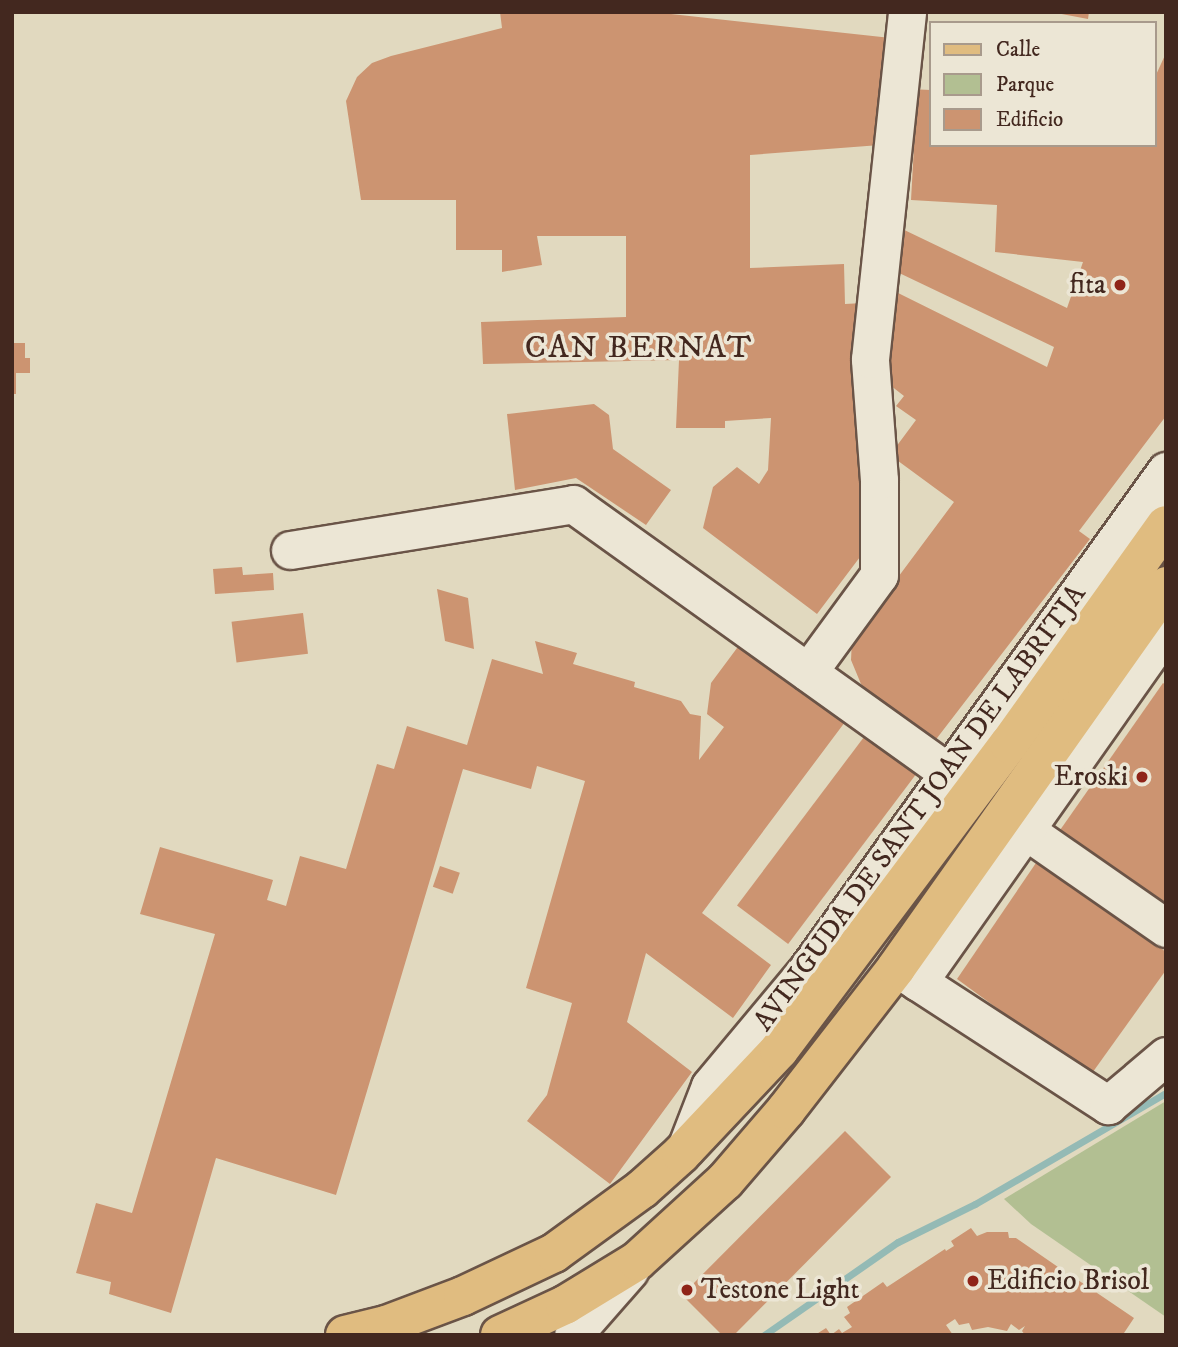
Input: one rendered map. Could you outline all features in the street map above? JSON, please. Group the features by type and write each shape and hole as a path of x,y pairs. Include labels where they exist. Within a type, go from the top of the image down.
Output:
{"main road":[{"name":"AVINGUDA DE SANT JOAN DE LABRITJA","path":"345,1335 386,1325 463,1296 554,1253 642,1189 685,1150 779,1050 961,782 1166,525"},
{"path":"500,1335 565,1305 637,1261 725,1181 907,975 1010,831 1166,586"}],"street":[{"path":"808,672 879,575 879,480 870,359 907,12"},
{"name":"AVINGUDA DE SANT JOAN DE LABRITJA","path":"961,782 1166,471"},
{"path":"290,550 573,504 961,782 992,818 1010,831 1166,928"},
{"path":"1010,831 1161,648"},
{"path":"907,975 1108,1105 1166,1056"},
{"path":"573,1335 637,1261"}],"green space":[{"path":"1166,1101 1166,1317 1031,1224 1004,1199"}],"building":[{"path":"500,12 653,12 891,38 880,145 750,155 750,268 844,264 845,304 863,303 866,549 817,614 703,528 713,487 737,467 759,484 768,470 771,418 725,421 725,428 676,428 679,360 483,364 481,322 626,317 626,236 537,236 542,265 502,272 502,250 456,250 456,200 361,200 346,101 357,77 372,63 391,56 502,28"},
{"path":"1051,12 1089,12 1088,19"},
{"path":"1166,53 1166,416 1079,531 1090,539 934,742 878,704 861,684 851,660 852,639 954,502 890,455 916,420 896,406 904,396 881,378 888,288 1047,367 1054,347 895,271 896,226 1067,308 1083,262 995,252 997,205 911,200 915,129 903,128 908,89 930,90 930,147 1157,147 1157,73"},
{"path":"12,343 25,343 25,358 30,358 30,373 16,373 16,394 12,394"},
{"path":"594,404 609,415 613,449 671,490 646,525 576,478 515,490 507,414"},
{"path":"242,567 243,575 273,573 274,590 215,594 213,569"},
{"path":"437,589 468,598 474,649 445,641"},
{"path":"303,613 308,654 237,662 232,622"},
{"path":"743,640 848,718 702,913 771,965 733,1018 646,953 627,1022 692,1072 610,1184 527,1121 547,1095 572,1003 526,988 585,781 537,766 531,789 463,769 336,1195 216,1158 171,1313 109,1294 111,1282 76,1273 96,1203 132,1213 215,934 140,914 160,847 273,880 267,900 286,906 300,856 346,869 377,764 394,769 407,726 467,745 492,659 543,674 535,641 577,653 573,664 635,682 634,687 681,701 690,714 701,716 699,760 724,727 707,714 711,683"},
{"path":"1163,683 1166,685 1166,906 1058,833"},
{"path":"867,733 918,772 788,944 737,906"},
{"path":"1038,860 1166,952 1166,970 1090,1076 957,979"},
{"path":"440,866 460,873 453,894 433,887"},
{"path":"845,1131 891,1177 734,1335 722,1335 682,1295"},
{"name":"Edificio Brisol","path":"971,1228 977,1236 987,1232 1008,1232 1009,1238 1016,1238 1058,1267 1049,1280 1057,1286 1063,1279 1071,1284 1075,1278 1134,1318 1124,1333 1127,1335 1025,1335 1022,1331 1025,1326 1019,1330 1011,1324 1007,1331 988,1327 972,1330 969,1323 959,1325 955,1319 946,1325 953,1335 831,1335 839,1329 842,1333 852,1327 844,1317 850,1313 847,1307 883,1282 887,1287 945,1249 946,1251 954,1246 951,1241"},
{"path":"826,1328 831,1335 815,1335"}],"waterway":[{"path":"764,1335 898,1242 975,1204 1166,1093"}],"place":[{"name":"fita","path":"1120,285"},
{"name":"Eroski","path":"1142,777"},
{"name":"Edificio Brisol","path":"973,1281"},
{"name":"Testone Light","path":"687,1290"}],"district":[{"name":"CAN BERNAT","path":"639,348"}]}
